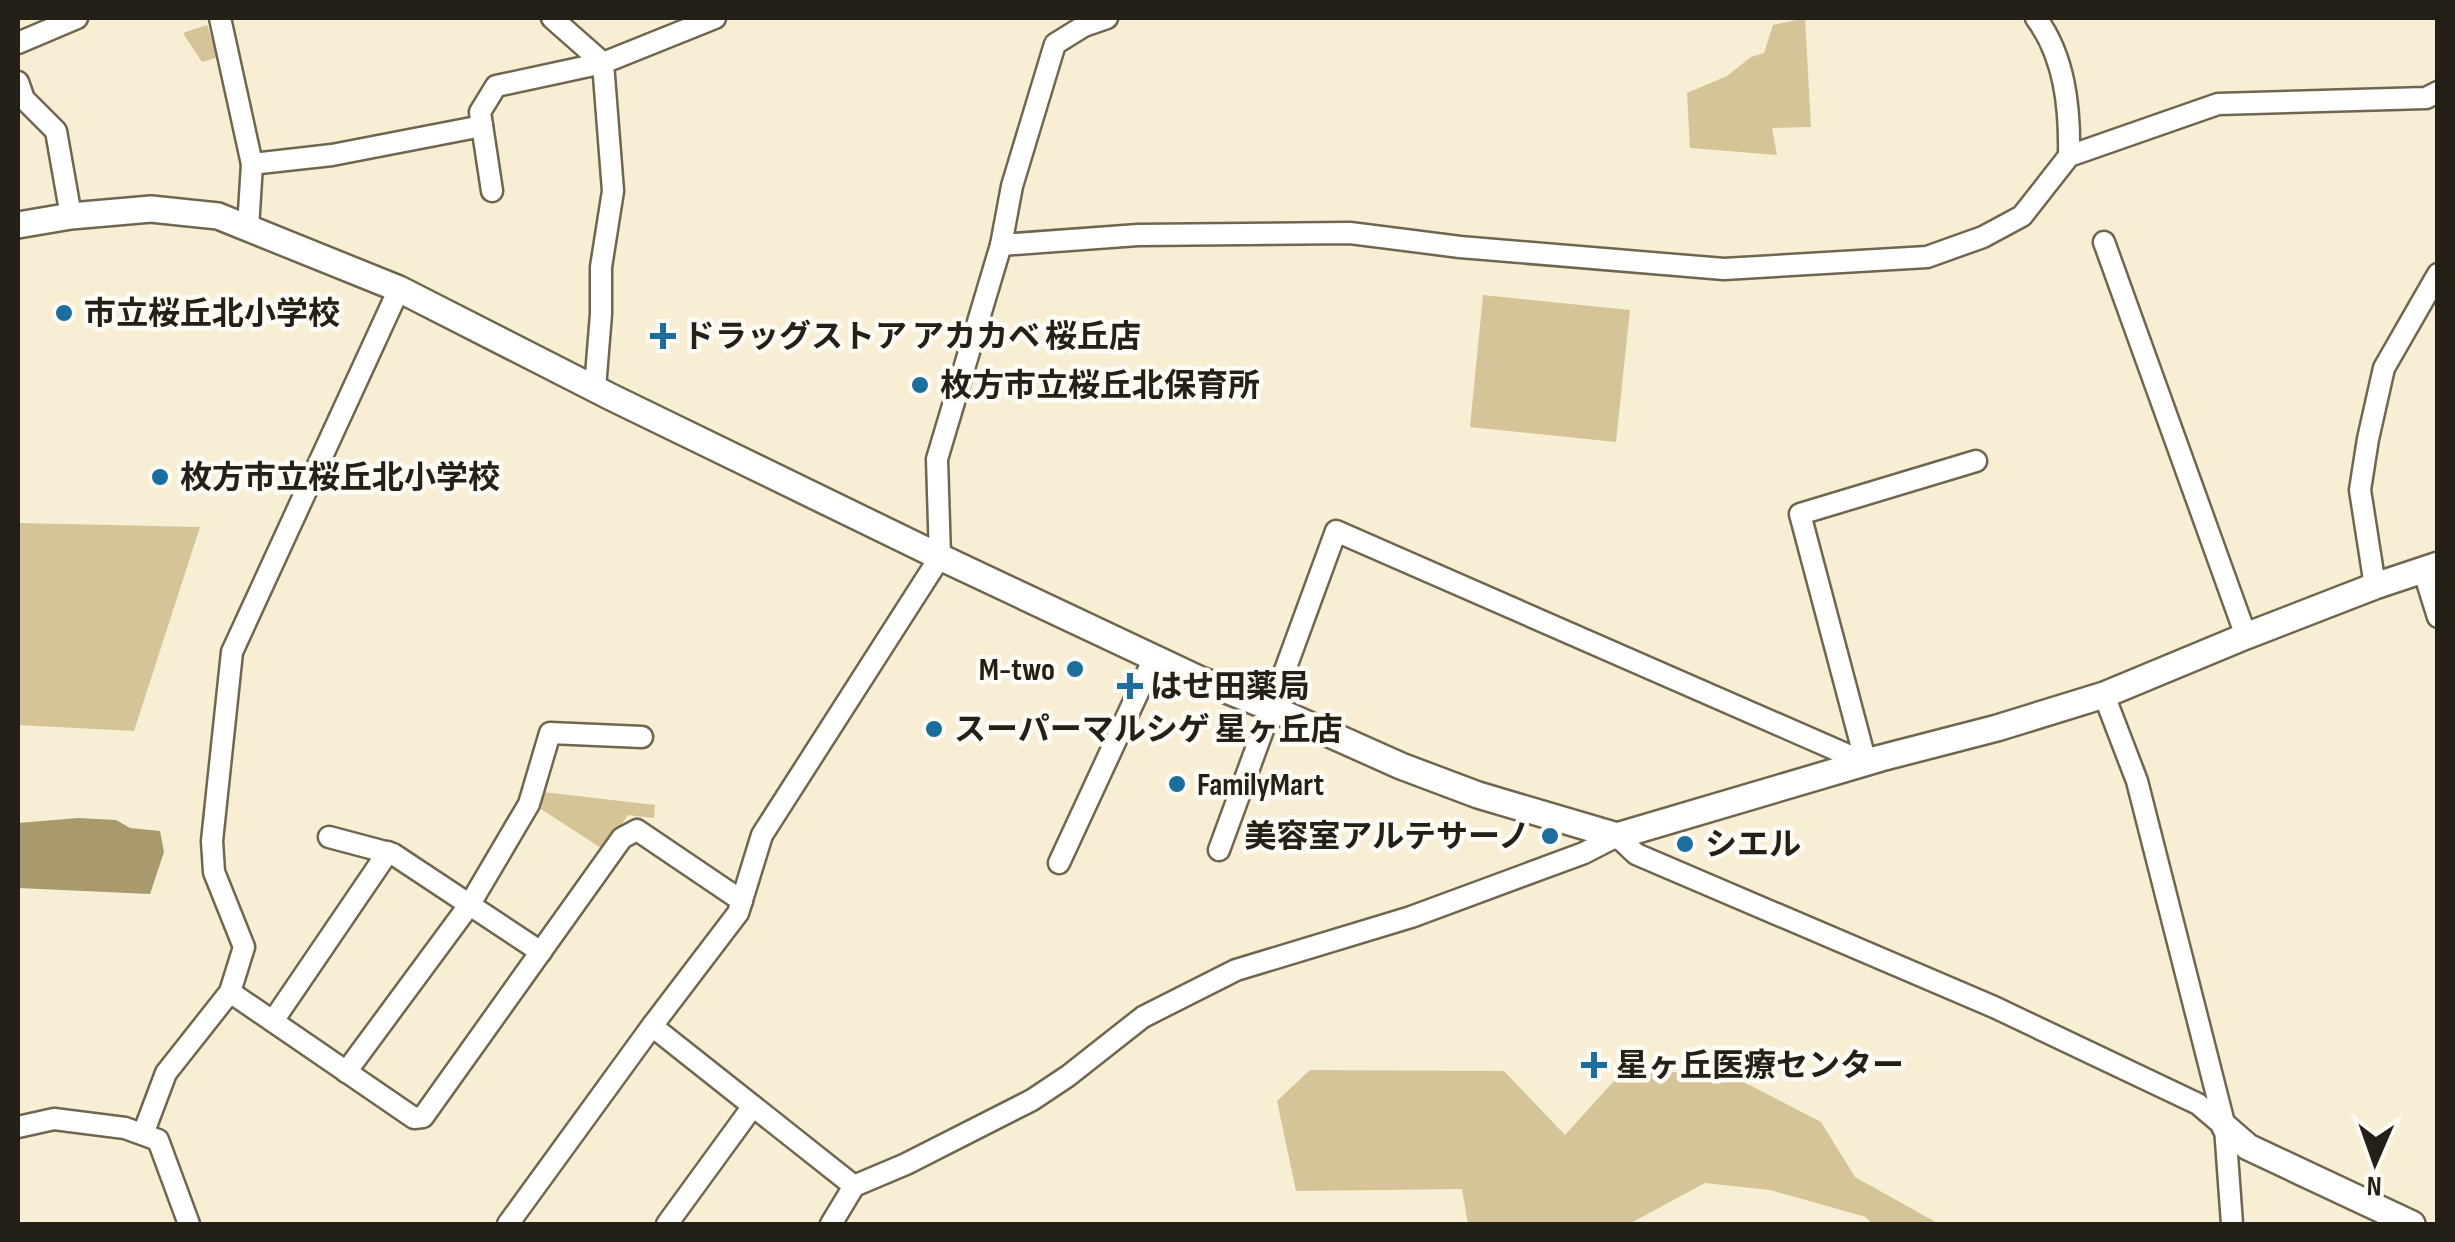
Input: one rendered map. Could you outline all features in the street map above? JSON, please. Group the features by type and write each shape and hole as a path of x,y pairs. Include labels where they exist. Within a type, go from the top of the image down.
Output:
{"street":[{"path":"18,44 77,18"},
{"path":"220,18 252,164 248,228"},
{"path":"552,18 603,63 612,191 601,267 602,314 595,388"},
{"path":"492,191 480,112 496,86 603,63 715,18"},
{"path":"508,1224 738,913 762,835 940,557 936,459 1001,245 1012,186 1055,44 1084,26 1107,18"},
{"path":"2036,18 2047,32 2064,83 2069,156"},
{"path":"18,82 24,98 56,131 71,216"},
{"path":"1001,245 1138,235 1350,233 1460,247 1724,269 1928,257 2022,216 2069,156 2218,104 2426,98 2438,92"},
{"path":"252,164 332,156 482,126"},
{"path":"18,225 151,209 218,216 398,290 1154,658 1401,766 1478,795 1616,836 1636,854 1994,1006 2198,1104 2248,1148 2412,1224"},
{"path":"2104,242 2246,636"},
{"path":"2376,586 2360,490 2368,440 2384,368 2438,274"},
{"path":"143,1134 166,1073 230,992 244,947 214,872 212,841 232,652 398,290"},
{"path":"1866,763 1800,514 1976,462"},
{"path":"1219,850 1336,531 1866,763"},
{"path":"831,1224 854,1186 901,1167 1032,1100 1143,1017 1236,970 1411,917 1584,853 1616,836 2104,695 2246,636 2430,567 2438,617"},
{"path":"1059,863 1154,658"},
{"path":"2104,695 2137,782 2225,1126 2232,1224"},
{"path":"346,1072 470,904 528,804 550,733 642,737"},
{"path":"230,992 414,1118 423,1117 622,838 637,830 742,901"},
{"path":"329,837 394,854 542,952"},
{"path":"273,1022 388,852"},
{"path":"652,1026 854,1186"},
{"path":"668,1224 753,1106"},
{"path":"18,1127 54,1119 125,1128 158,1140 189,1224"}],"shaded area":[{"path":"1805,18 1811,127 1772,128 1777,155 1690,148 1687,93 1727,76 1751,57 1764,53 1773,25"},
{"path":"207,25 218,57 202,62 183,33"},
{"path":"1483,295 1630,310 1616,442 1470,427"},
{"path":"18,523 200,527 134,731 18,725"},
{"path":"543,792 655,805 654,818 628,815 604,850 541,809"},
{"path":"78,818 116,820 130,828 160,831 164,852 150,894 18,888 18,823"},
{"path":"1310,1070 1504,1071 1565,1135 1622,1072 1724,1072 1821,1122 1855,1177 1939,1224 1872,1224 1866,1217 1770,1190 1705,1183 1629,1224 1468,1224 1462,1189 1296,1191 1277,1101"}],"place":[{"name":"市立桜丘北小学校","path":"64,313"},
{"name":"ドラッグストア アカカベ 桜丘店","path":"663,336"},
{"name":"枚方市立桜丘北保育所","path":"920,385"},
{"name":"枚方市立桜丘北小学校","path":"160,477"},
{"name":"M-two","path":"1075,669"},
{"name":"はせ田薬局","path":"1130,686"},
{"name":"スーパーマルシゲ 星ヶ丘店","path":"934,729"},
{"name":"FamilyMart","path":"1177,784"},
{"name":"美容室アルテサーノ","path":"1550,836"},
{"name":"シエル","path":"1685,844"},
{"name":"星ヶ丘医療センター","path":"1594,1065"}]}
